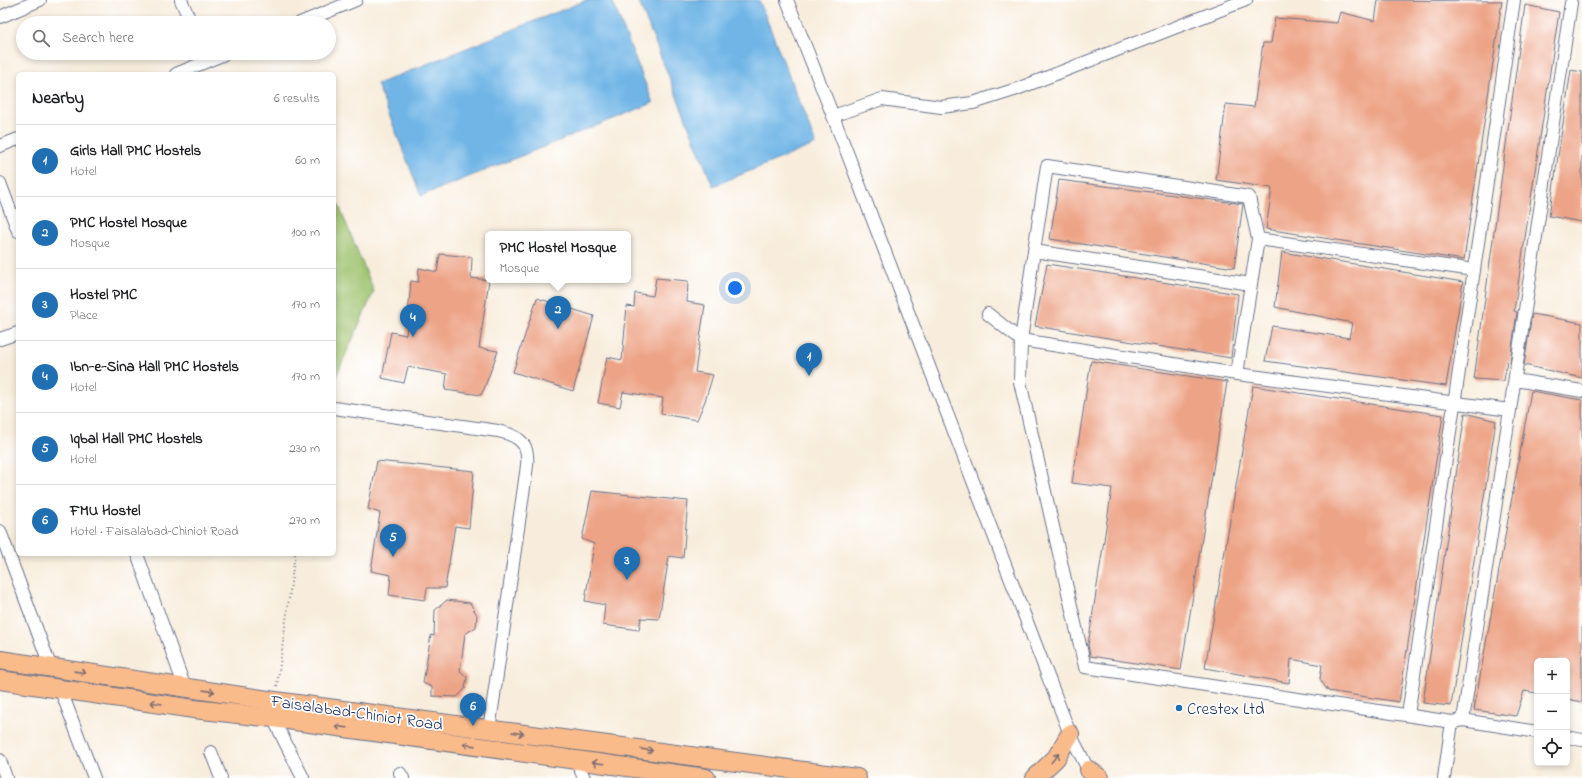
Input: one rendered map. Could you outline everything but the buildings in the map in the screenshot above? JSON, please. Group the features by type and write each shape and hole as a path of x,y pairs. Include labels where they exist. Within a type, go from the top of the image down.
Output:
{"highway":[{"name":"Faisalabad–Chiniot Road","path":"0,660 185,688 274,709 576,760 706,778"},
{"name":"Faisalabad–Chiniot Road","path":"0,680 194,709 274,709 489,730 857,778"},
{"path":"1035,778 1056,758 1070,734"}],"street":[{"path":"0,17 40,0"},
{"path":"181,0 188,16"},
{"path":"312,16 332,4 356,0"},
{"path":"787,0 1070,734 1094,775"},
{"path":"833,116 882,99 941,107 973,103 1017,89 1246,0"},
{"path":"1408,716 1514,0"},
{"path":"1444,778 1458,721 1515,380 1573,3"},
{"path":"179,72 200,60"},
{"path":"0,146 16,140"},
{"path":"1237,374 1258,239 1249,197 1047,166 1021,340 1020,382 1085,668 1408,716 1534,732"},
{"path":"0,182 16,226"},
{"path":"1258,239 1474,270"},
{"path":"1034,251 1251,284"},
{"path":"988,314 1021,340 1237,374 1510,410"},
{"path":"0,339 16,334"},
{"path":"1515,380 1582,391"},
{"path":"336,408 498,431 511,434 523,442 528,454 489,730"},
{"path":"0,531 51,668"},
{"path":"138,556 185,688"},
{"path":"60,688 94,778"},
{"path":"274,709 303,778"},
{"path":"1570,738 1582,740"},
{"path":"211,752 221,778"},
{"path":"0,760 6,778"},
{"path":"576,760 584,778"}],"path":[{"path":"274,709 295,556"}],"green space":[{"path":"336,199 374,291 336,376"}],"water":[{"path":"587,0 612,0 653,103 421,196 377,84"},
{"path":"638,0 759,0 816,144 713,186"}],"place":[{"name":"PMC Hostel Mosque","path":"558,329"},
{"name":"Ibn-e-Sina Hall PMC Hostels","path":"413,337"},
{"name":"Girls Hall PMC Hostels","path":"809,376"},
{"name":"Iqbal Hall PMC Hostels","path":"393,557"},
{"name":"Hostel PMC","path":"627,580"},
{"name":"Crestex Ltd","path":"1179,708"},
{"name":"FMU Hostel","path":"473,726"}]}
